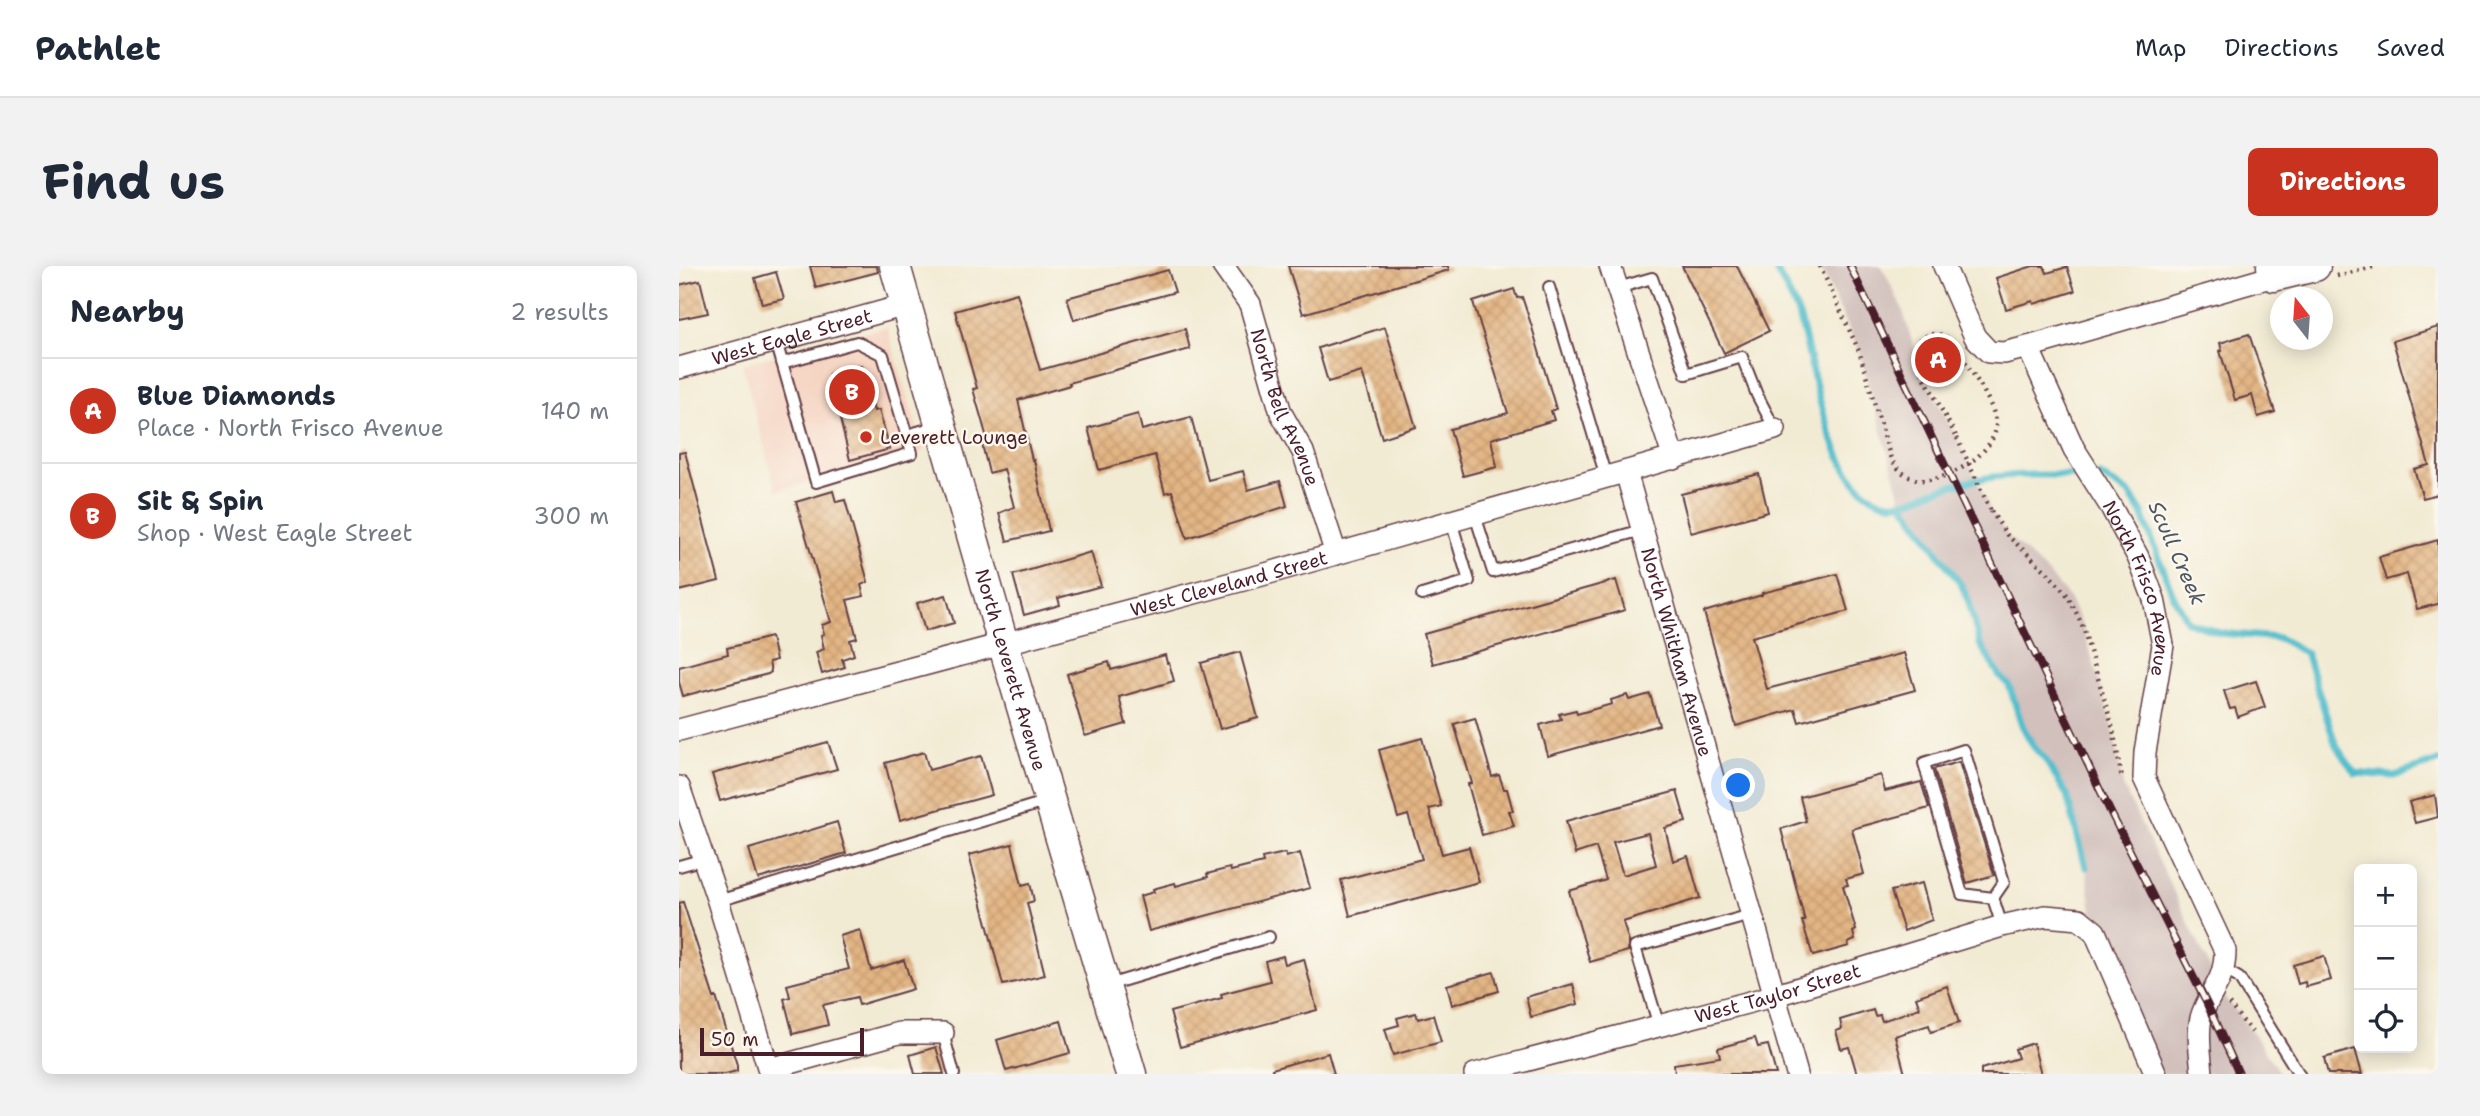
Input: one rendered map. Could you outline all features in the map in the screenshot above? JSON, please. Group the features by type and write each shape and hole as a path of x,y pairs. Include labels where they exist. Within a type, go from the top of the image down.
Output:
{"street":[{"name":"North Leverett Avenue","path":"895,266 1131,1074"},
{"name":"North Bell Avenue","path":"1223,266 1251,304 1282,412 1303,452 1336,554"},
{"path":"1610,266 1674,458"},
{"path":"1944,266 1975,337 1989,352 2028,347 2273,271 2315,266"},
{"name":"West Eagle Street","path":"679,368 906,305"},
{"name":"North Frisco Avenue","path":"2028,347 2074,449 2111,507 2138,557 2154,599 2163,645 2145,752 2144,778 2225,951 2225,970"},
{"name":"West Cleveland Street","path":"679,730 1336,554 1775,429"},
{"name":"North Whitham Avenue","path":"1616,475 1642,530 1797,1074"},
{"path":"679,787 718,901 769,1072 899,1032 943,1033"},
{"name":"West Taylor Street","path":"1475,1074 1773,996 2002,926 2045,916 2079,919 2095,932 2156,1074"},
{"path":"2202,1074 2200,1021 2225,970"}],"lane":[{"path":"1618,288 1651,278 1686,374 1742,357 1757,395 1775,429"},
{"path":"1549,287 1616,475"},
{"path":"776,341 782,363 817,482 912,453 883,355 857,342 782,363"},
{"path":"907,435 940,425"},
{"path":"1475,515 1493,572 1642,530"},
{"path":"1422,595 1469,581 1451,522"},
{"path":"1964,751 2004,881 1993,898 1962,894 1924,763 1964,751"},
{"path":"718,901 1051,800"},
{"path":"679,866 704,859"},
{"path":"1993,898 2002,926"},
{"path":"1659,1026 1635,947 1751,915"},
{"path":"1105,985 1269,937"},
{"path":"2225,970 2239,978 2299,1074"},
{"path":"943,1033 954,1074"}],"path":[{"path":"1819,266 1859,351 1891,459 1900,472 1917,480 1932,480 1961,469 1987,446 1995,433 1996,422 1992,410 1953,341 1945,335 1935,333 1925,336 1919,341 1916,360 1957,438 1991,511"}],"shaded area":[{"path":"1820,266 1882,266 1902,308 1921,371 1957,438 1991,511 2007,535 2047,572 2068,596 2082,624 2113,729 2123,786 2224,997 2253,1033 2280,1074 2156,1074 2095,932 2086,867 2067,795 2045,759 2033,746 2022,725 2009,685 2000,676 1980,644 1962,586 1902,502 1859,351"},
{"path":"887,327 924,451 776,491 742,364"}],"building":[{"path":"810,266 877,266 878,272 816,288"},
{"path":"1288,266 1448,266 1449,270 1303,314"},
{"path":"1682,266 1737,266 1769,331 1724,353"},
{"path":"2033,266 2044,266 2047,273 2067,267 2075,291 2034,304 2033,301 2006,309 1996,278"},
{"path":"1168,270 1175,292 1074,320 1067,298"},
{"path":"776,272 784,299 762,304 755,278"},
{"path":"700,280 708,313 679,319 679,285"},
{"path":"1514,289 1517,298 1522,297 1531,324 1556,409 1551,411 1554,420 1491,439 1497,467 1463,476 1450,429 1508,413 1473,302"},
{"path":"1017,293 1040,370 1185,329 1190,349 1018,400 1049,531 1007,541 999,513 1014,507 1004,469 989,473 981,440 987,438 973,389 977,388 955,311"},
{"path":"1385,327 1416,427 1382,438 1362,372 1328,382 1318,348"},
{"path":"2438,327 2438,494 2423,498 2414,469 2429,465 2393,341"},
{"path":"2249,334 2275,412 2258,417 2252,395 2235,400 2220,351 2220,343"},
{"path":"862,365 874,411 879,410 890,449 850,460 829,374"},
{"path":"1138,414 1142,430 1191,417 1208,480 1243,471 1248,490 1280,481 1287,506 1187,538 1172,491 1165,493 1155,455 1099,470 1088,428"},
{"path":"685,452 719,581 679,591 679,453"},
{"path":"1759,474 1768,512 1691,533 1681,494"},
{"path":"833,491 836,502 845,500 868,582 861,585 864,596 847,600 857,638 850,640 854,655 842,659 845,667 822,674 816,652 824,649 822,625 831,622 796,502"},
{"path":"2438,540 2438,604 2417,609 2407,574 2386,580 2379,557"},
{"path":"1091,552 1101,586 1058,598 1060,605 1024,615 1013,575"},
{"path":"1837,574 1848,611 1752,637 1767,689 1904,653 1915,690 1799,722 1795,709 1736,726 1704,612 1762,593"},
{"path":"1616,580 1625,610 1433,664 1424,634"},
{"path":"946,595 954,623 925,631 917,603"},
{"path":"771,637 776,660 769,662 771,672 683,696 679,667 728,654 727,648"},
{"path":"1240,652 1258,718 1220,729 1201,663"},
{"path":"1165,655 1174,681 1119,697 1126,724 1085,736 1067,674 1109,662 1111,670"},
{"path":"2256,681 2265,707 2238,717 2235,708 2230,709 2224,691"},
{"path":"1650,694 1659,725 1548,756 1540,725 1561,719 1559,714 1576,710 1577,714 1612,704 1611,700 1627,695 1629,700"},
{"path":"1475,718 1492,777 1499,775 1504,789 1507,789 1513,811 1509,811 1514,826 1482,835 1468,784 1472,783 1454,724"},
{"path":"1422,738 1441,806 1429,809 1442,854 1469,847 1479,882 1350,916 1341,880 1422,859 1408,815 1398,818 1379,750"},
{"path":"828,742 837,769 720,801 712,774"},
{"path":"924,752 929,770 981,756 992,795 900,820 885,763"},
{"path":"1959,762 1994,875 1967,883 1934,769"},
{"path":"1881,775 1885,791 1921,782 1929,808 1852,829 1864,874 1846,879 1848,885 1843,886 1856,930 1853,932 1855,940 1848,943 1849,946 1813,956 1802,921 1805,921 1781,829 1806,821 1800,797"},
{"path":"1677,791 1686,822 1665,828 1673,861 1688,856 1700,898 1623,922 1629,942 1628,951 1590,962 1569,891 1606,880 1596,847 1575,854 1566,821","holes":["1648,833 1656,865 1623,875 1613,842"]},
{"path":"2435,795 2438,817 2415,823 2409,802"},
{"path":"837,822 846,853 758,879 749,849"},
{"path":"1012,844 1022,885 1030,883 1034,901 1027,903 1045,975 1003,985 969,855"},
{"path":"1285,853 1286,857 1300,853 1310,888 1149,931 1140,896 1154,892 1153,889 1208,877 1207,874 1263,863 1262,858"},
{"path":"1922,883 1932,920 1904,931 1891,891"},
{"path":"683,902 714,998 716,997 737,1071 725,1074 679,1074 679,903"},
{"path":"860,930 871,970 904,960 913,989 859,1005 857,997 823,1005 828,1025 793,1034 784,999 790,997 787,985 849,969 840,936"},
{"path":"1283,956 1285,964 1304,959 1317,1010 1180,1047 1170,1012 1270,981 1265,961"},
{"path":"2324,956 2331,980 2306,987 2305,982 2298,984 2293,965"},
{"path":"1494,972 1499,991 1452,1005 1447,985"},
{"path":"1573,984 1578,1004 1531,1017 1526,997"},
{"path":"1947,986 1959,1023 1931,1032 1929,1025 1895,1036 1905,1074 1857,1074 1849,1047 1841,1049 1836,1031 1842,1029 1840,1020 1873,1010 1875,1016 1880,1015 1882,1021 1920,1008 1916,997"},
{"path":"1416,1013 1418,1019 1433,1015 1441,1042 1393,1055 1385,1029 1399,1025 1397,1018"},
{"path":"1061,1021 1070,1053 1006,1071 997,1040"},
{"path":"1755,1038 1758,1047 1768,1045 1776,1074 1675,1074 1674,1064 1720,1057 1718,1048"},
{"path":"2033,1043 2041,1074 1981,1074 1981,1069 2018,1058 2015,1049"},
{"path":"936,1047 944,1074 915,1074 910,1055"},
{"path":"2354,1049 2362,1074 2328,1074 2324,1058"},
{"path":"1328,1053 1334,1074 1273,1074 1272,1069"}],"waterway":[{"name":"Scull Creek","path":"1774,266 1800,319 1818,396 1838,454 1852,477 1869,495 1895,503 1992,477 2077,475"},
{"name":"Scull Creek","path":"2099,475 2128,492 2142,513 2173,595 2188,622 2220,633 2279,638 2306,653 2336,746 2355,773 2394,776 2438,761"},
{"path":"1902,502 1962,586 1980,644 2000,676 2009,685 2022,725 2033,746 2045,759 2067,795 2086,867"}],"railway":[{"path":"1850,266 2110,811 2239,1074"}],"place":[{"name":"Blue Diamonds","path":"1938,360"},
{"name":"Sit & Spin","path":"852,392"},
{"name":"Leverett Lounge","path":"866,437"}]}
